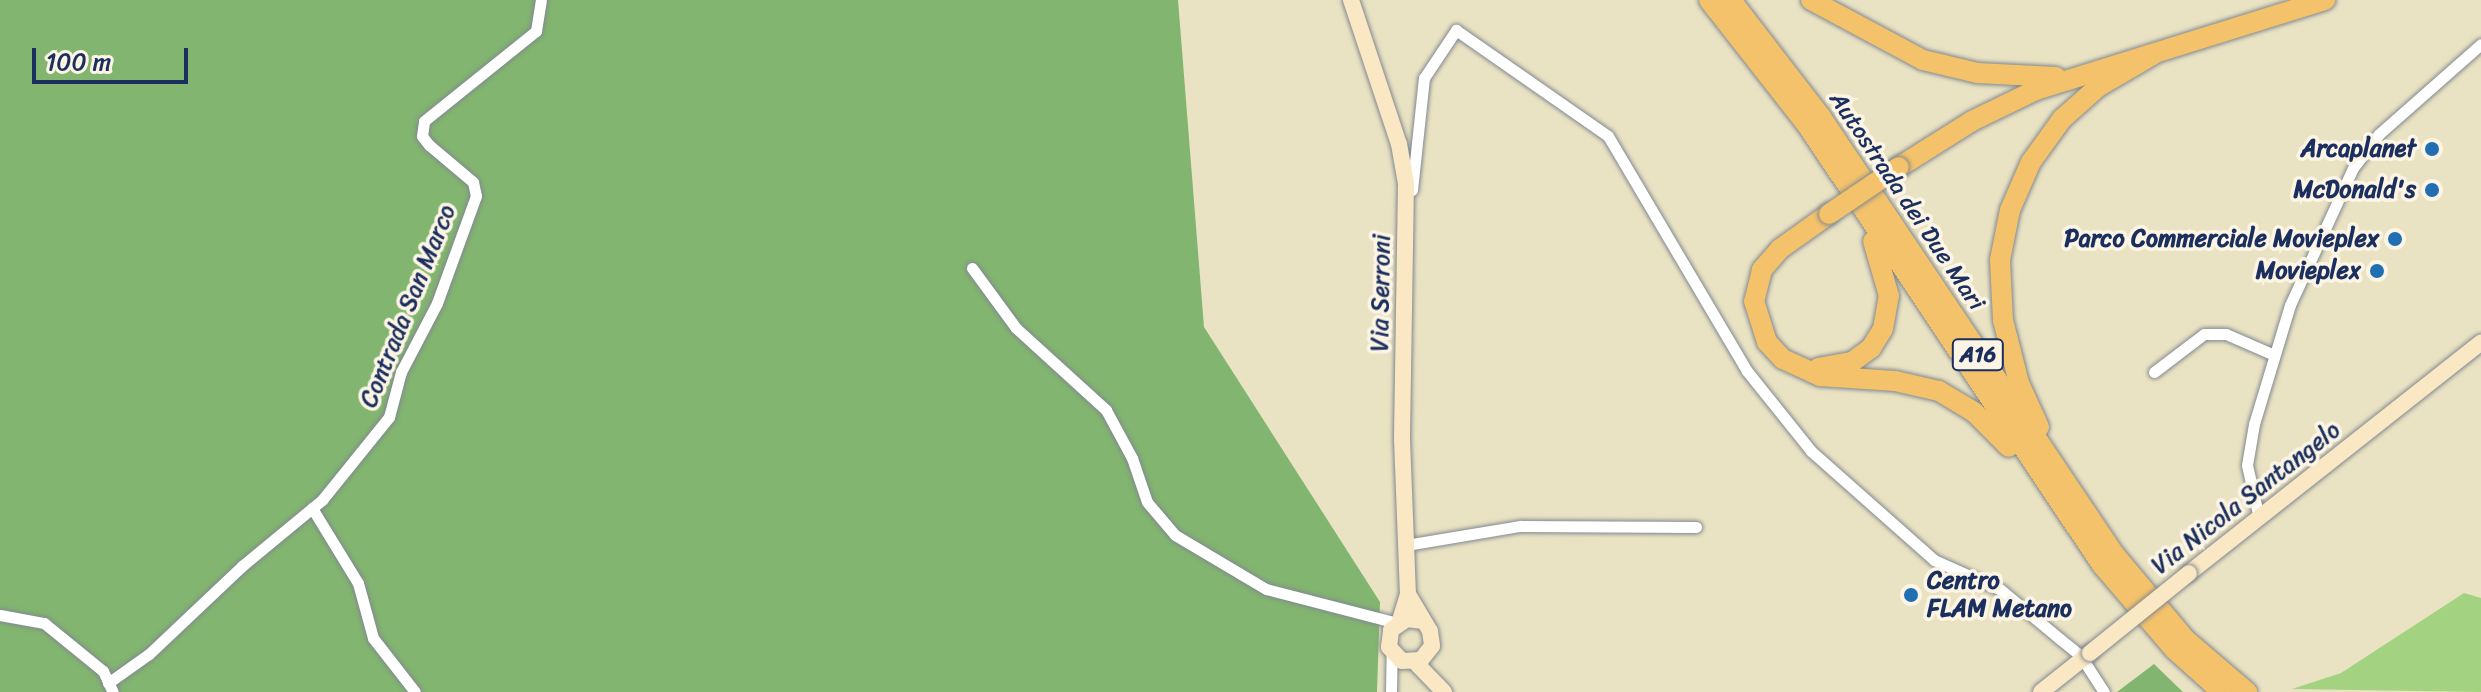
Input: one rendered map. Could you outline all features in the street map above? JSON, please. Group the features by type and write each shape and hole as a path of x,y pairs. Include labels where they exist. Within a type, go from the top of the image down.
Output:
{"highway":[{"path":"1709,0 1854,212 1884,271 1888,308 1871,348 1843,366 1795,365"},
{"name":"Autostrada dei Due Mari","path":"1709,0 1798,113 2102,565 2163,638 2222,692"},
{"name":"Autostrada dei Due Mari","path":"1731,0 1821,117 2088,518 2185,639 2247,692"},
{"path":"1811,0 1884,43 1942,66 2009,77 2080,76"},
{"path":"2213,692 2168,655 2123,606 2015,454 1974,412 1925,386 1820,376 1795,365 1762,333 1755,289 1773,255 1899,167 1997,107 2080,76 2325,0"},
{"path":"2154,54 2086,96 2039,149 2005,227 2000,300 2013,364 2045,439 2185,639"}],"main road":[{"name":"Via Serroni","path":"1351,0 1409,179 1406,240 1408,594 1432,638 1418,659 1440,686"},
{"name":"Via Nicola Santangelo","path":"2041,692 2481,342"},
{"name":"Via Serroni","path":"1392,653 1392,624 1408,594"},
{"path":"1392,624 1421,621"},
{"path":"1392,653 1418,659"}],"street":[{"name":"Contrada San Marco","path":"111,687 312,508 389,417 401,372 437,303 476,196 473,182 422,136 424,121 536,31 541,0"},
{"path":"1409,179 1424,78 1456,30 1608,136 1747,371 1811,451 1934,560 2001,590 2086,656 2104,692"},
{"path":"2259,518 2247,465 2274,355 2290,305 2364,149 2481,44"},
{"path":"972,268 1016,328 1106,410 1132,458 1147,502 1175,535 1266,589 1392,624"},
{"path":"2154,372 2204,334 2226,334 2274,355"},
{"path":"312,508 358,583 373,638 415,692"},
{"path":"1406,545 1520,526 1696,527"},
{"path":"0,615 44,623 103,671 111,687"},
{"path":"1391,692 1394,673 1392,653"},
{"path":"1394,673 1418,659"}],"green space":[{"path":"0,0 1178,0 1204,327 1380,602 1377,692 0,692"},
{"path":"2464,593 2481,598 2481,692 2292,689 2341,673"},
{"path":"2154,664 2183,692 2117,692"}],"place":[{"name":"Arcaplanet","path":"2432,149"},
{"name":"McDonald's","path":"2432,190"},
{"name":"Parco Commerciale Movieplex","path":"2395,239"},
{"name":"Movieplex","path":"2377,271"},
{"name":"Centro FLAM Metano","path":"1911,595"}]}
